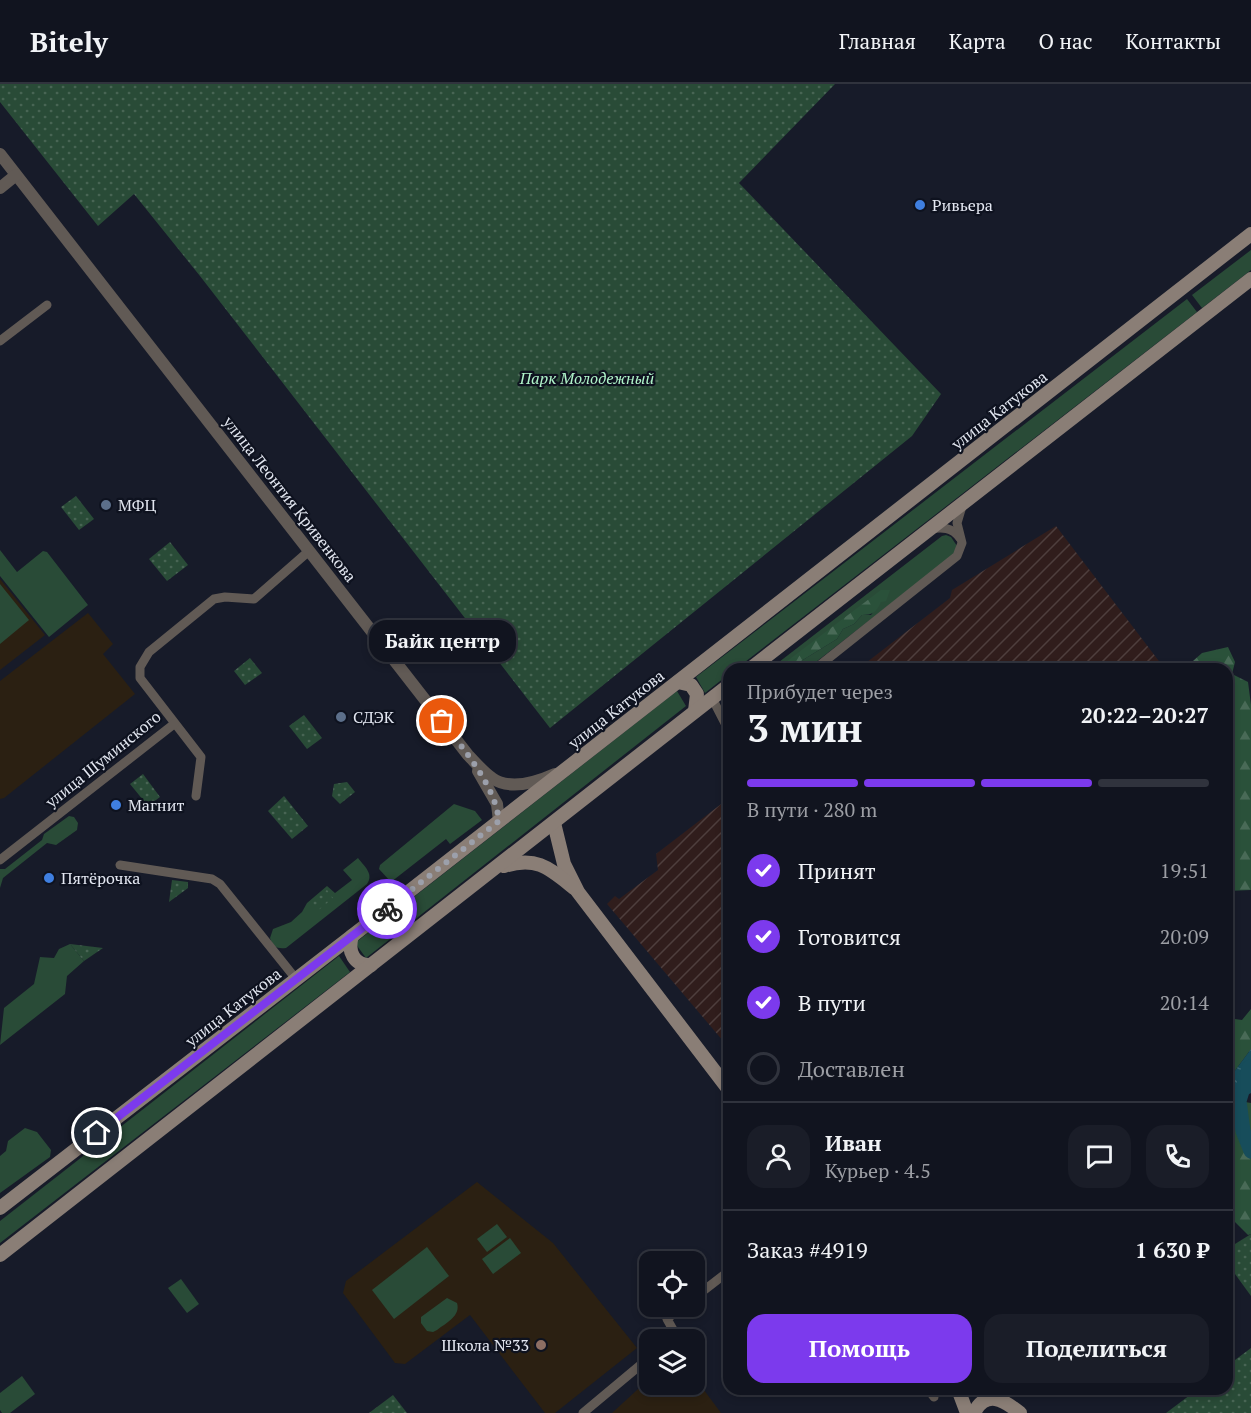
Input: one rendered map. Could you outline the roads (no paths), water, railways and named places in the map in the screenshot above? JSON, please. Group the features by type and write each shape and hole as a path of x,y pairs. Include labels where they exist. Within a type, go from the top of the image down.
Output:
{"main road":[{"name":"улица Катукова","path":"0,1208 1251,234"},
{"path":"758,663 1251,279"},
{"path":"678,682 691,685 697,694 695,711"},
{"path":"0,1255 723,690"},
{"path":"554,823 564,864 578,892 723,1082"},
{"path":"497,867 526,861 539,863 554,871 578,892"},
{"path":"352,936 351,954 362,964 371,965"},
{"path":"960,1395 967,1413"},
{"path":"999,1395 1015,1409"},
{"path":"974,1413 979,1405 992,1399 1000,1399 1015,1409"}],"street":[{"name":"улица Леонтия Кривенкова","path":"0,154 468,754 493,779 517,785 540,781 567,768"},
{"path":"0,188 16,175"},
{"path":"0,341 47,305"},
{"path":"823,663 957,556 962,543 957,523 963,503"},
{"path":"930,529 941,528 954,531 962,543"},
{"name":"улица Шуминского","path":"0,860 174,724 140,678 140,667 148,652 214,598 254,599 309,551"},
{"path":"712,698 723,719"},
{"path":"174,724 201,757 196,796"},
{"path":"468,754 497,804 499,821"},
{"path":"120,865 212,879 220,884 296,979"},
{"path":"705,1290 723,1276"},
{"path":"583,1413 639,1366"}],"water":[{"path":"1251,1049 1251,1093 1240,1099 1234,1096 1234,1072"}],"waterway":[{"path":"1251,1067 1239,1101 1243,1131 1251,1151"}],"place":[{"name":"Ривьера","path":"920,205"},
{"name":"МФЦ","path":"106,505"},
{"name":"СДЭК","path":"341,717"},
{"name":"Байк центр","path":"442,721"},
{"name":"Магнит","path":"116,805"},
{"name":"Пятёрочка","path":"49,878"},
{"name":"Школа №33","path":"541,1345"}],"park label":[{"name":"Парк Молодежный","path":"587,378"}]}
